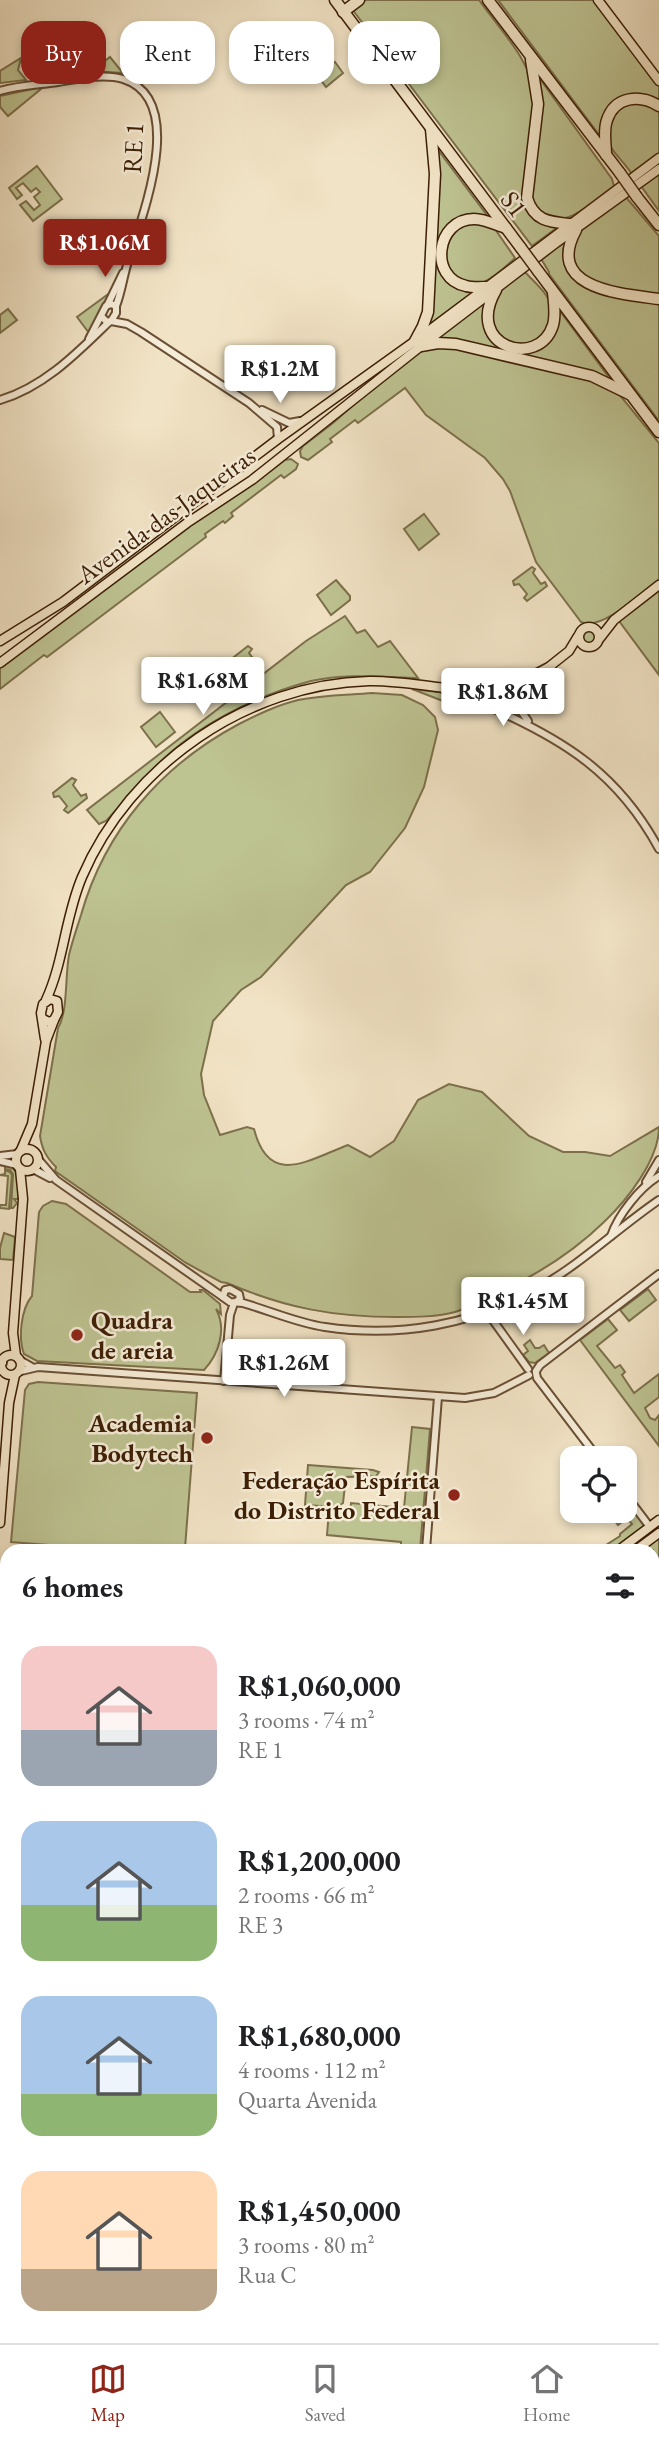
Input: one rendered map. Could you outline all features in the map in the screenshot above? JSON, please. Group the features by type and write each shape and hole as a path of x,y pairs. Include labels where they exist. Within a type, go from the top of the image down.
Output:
{"highway":[{"name":"S1","path":"335,0 659,432"},
{"path":"344,12 359,0"},
{"path":"488,0 659,225"},
{"path":"530,56 538,104 527,198 531,209 540,219 573,227 569,257 580,279 605,291 659,299"},
{"path":"606,155 607,120 617,105 639,98 650,100 659,106"},
{"path":"431,129 435,174 428,312 418,344 456,344 592,376 629,394"},
{"path":"648,211 659,217"},
{"path":"506,228 484,220 466,220 451,229 442,244 441,258 446,273 465,286 492,289 487,309 490,330 505,345 523,349 538,344 551,331 555,316 553,292"}],"main road":[{"path":"597,0 659,81"},
{"path":"418,344 659,158"},
{"path":"573,227 659,169"},
{"name":"Avenida das Jaqueiras","path":"0,643 63,602 342,392 418,344"},
{"name":"Avenida das Jaqueiras","path":"1,662 187,523 252,480 348,405 418,344"},
{"path":"342,392 349,396 348,405"},
{"path":"242,468 242,475 252,480"},
{"path":"569,652 592,646 614,620 659,585"},
{"path":"439,688 484,705 498,705 522,690 569,652 585,629 614,620"},
{"path":"594,627 600,633 600,638"},
{"path":"578,636 585,648"},
{"path":"0,643 5,653 1,662"},
{"path":"484,705 480,698 482,694 551,666"},
{"path":"46,1041 42,1009 55,979 74,899 91,857 115,816 128,800 177,754 218,725 263,703 330,684 371,681 439,688 498,688"},
{"path":"24,1195 18,1167 19,1152 32,1124 46,1041 58,1012 55,979"},
{"path":"46,1000 57,1002"},
{"path":"43,1019 49,1022 54,1020"},
{"path":"0,1524 9,1403 6,1364 13,1333 24,1195 36,1155 32,1124"},
{"path":"19,1152 28,1149 36,1155"},
{"path":"18,1167 32,1170"},
{"path":"6,1364 9,1377 16,1374"},
{"path":"6,1364 16,1374"},
{"path":"9,1403 16,1374"},
{"path":"629,1544 659,1520"},
{"path":"644,1544 659,1533"}],"street":[{"name":"RE 1","path":"0,400 59,369 74,358 110,321 117,308 158,149 155,116 144,93 121,78 78,79 1,90"},
{"name":"RE 1","path":"86,344 126,268"},
{"path":"108,304 117,308 127,324"},
{"path":"101,316 110,321 127,324 253,407 277,427 278,439"},
{"path":"253,407 289,423 306,420"},
{"path":"522,690 519,708 531,725"},
{"path":"484,705 531,725 577,753 621,794 659,849"},
{"path":"0,1158 19,1152"},
{"path":"36,1155 56,1180"},
{"path":"0,1158 18,1167"},
{"path":"644,1186 659,1176 658,1163"},
{"path":"610,1236 616,1223 658,1163"},
{"path":"32,1170 56,1180 230,1301 324,1327 372,1331 416,1329 489,1312 539,1287 659,1200"},
{"path":"633,1202 634,1209 640,1214"},
{"path":"6,1364 439,1397 485,1396 509,1387 532,1371 659,1274"},
{"path":"207,1284 239,1294 253,1306"},
{"path":"224,1381 230,1301 223,1292 227,1289"},
{"path":"230,1301 240,1298 239,1294"},
{"path":"494,1322 499,1307"},
{"path":"489,1312 499,1329 589,1446"},
{"path":"479,1315 494,1322"},
{"path":"16,1374 32,1367"},
{"path":"427,1544 439,1397"},
{"path":"637,1510 650,1527"}],"green space":[{"path":"363,0 479,0 514,46 533,85 536,99 527,209 542,222 562,224 532,246 409,84 440,84 440,21 361,21 352,9"},
{"path":"498,0 594,0 659,86 659,103 615,103 603,140"},
{"path":"110,57 120,73 106,72 106,60"},
{"path":"21,58 18,70 21,81 0,83 0,71"},
{"path":"334,63 343,73 334,80"},
{"path":"535,72 612,179 614,186 580,212 560,219 542,214 531,202"},
{"path":"41,89 8,116 0,107 0,96"},
{"path":"635,100 659,110 659,154 632,174 610,146 608,132 614,110"},
{"path":"435,146 489,218 485,217 442,234 438,251 439,268 476,291 424,331"},
{"path":"37,166 62,199 33,221 20,205 26,201 34,210 40,205 34,197 40,192 36,188 31,192 23,183 16,188 22,195 17,199 9,188"},
{"path":"659,173 659,211 641,186"},
{"path":"625,196 659,236 659,294 596,282 583,275 575,264 572,251 578,233 592,219"},
{"path":"475,222 495,229 515,258 488,280 472,284 461,281 452,273 445,251 449,239 458,229"},
{"path":"569,238 567,246 583,281 659,299 659,421 549,274 540,257"},
{"path":"525,272 547,297 551,306 551,320 546,332 537,340 515,344 504,340 496,331 492,310 500,291"},
{"path":"111,292 89,333 77,317"},
{"path":"488,298 485,311 506,347 542,343 557,307 613,383 431,342"},
{"path":"8,309 17,320 0,333 0,315"},
{"path":"443,345 591,379 619,394 659,443 659,579 610,616 589,624 581,622 536,562 503,479 485,458 426,415 405,388 358,423 355,420 308,460 301,457 303,446 381,381 421,351"},
{"path":"291,459 298,464 296,469 284,478 281,475 231,513 233,516 225,523 223,521 205,534 206,537 47,657 44,655 0,689 0,666 194,520 256,482 285,460"},
{"path":"424,514 439,534 419,550 404,529"},
{"path":"532,567 541,584 545,582 547,586 527,601 524,598 527,594 519,584 514,585 513,581"},
{"path":"336,580 350,596 350,600 331,615 317,595"},
{"path":"659,590 659,675 619,621"},
{"path":"345,616 357,633 365,630 378,647 390,641 418,678 337,677 311,681 269,695 228,714 190,737 157,765 106,821 99,824 87,810 306,641"},
{"path":"590,629 596,631 596,643 590,645 584,643 582,637 584,631"},
{"path":"248,646 252,649 249,653 257,664 261,662 263,666 244,681 240,678 243,674 235,664 230,665 229,661"},
{"path":"533,677 498,702 484,700 486,693"},
{"path":"412,689 447,693 468,703 448,703"},
{"path":"372,693 402,695 423,705 435,717 438,730 424,787 405,828 370,872 346,885 261,977 241,990 213,1021 201,1074 204,1095 220,1135 247,1127 254,1129 269,1159 280,1164 305,1162 348,1145 370,1157 394,1141 418,1100 449,1084 482,1092 529,1136 563,1152 610,1156 659,1127 654,1153 640,1179 622,1203 591,1234 563,1256 517,1284 459,1311 433,1316 374,1317 331,1313 290,1305 221,1282 186,1263 55,1171 56,1167 45,1153 40,1136 58,1028 63,1013 70,950 92,884 121,828 161,780 211,740 239,724 275,707 298,700"},
{"path":"160,712 175,732 156,747 141,727"},
{"path":"72,778 76,780 73,785 81,796 86,794 87,798 68,813 64,810 67,806 59,796 54,797 53,793"},
{"path":"5,1164 14,1170 18,1178 18,1199 14,1199 17,1203 13,1208 13,1174 5,1169"},
{"path":"5,1170 12,1175 9,1209 0,1208 0,1205 6,1205 8,1176 0,1175 5,1174"},
{"path":"52,1201 66,1204 190,1292 203,1290 220,1304 221,1314 216,1309 221,1325 220,1341 214,1357 204,1370 37,1361 24,1354 22,1324 25,1308 32,1296 39,1212"},
{"path":"4,1233 15,1237 13,1260 0,1259"},
{"path":"648,1289 656,1300 629,1321 620,1310"},
{"path":"608,1319 617,1330 597,1346 615,1368 620,1365 625,1372 622,1375 634,1393 659,1374 659,1397 645,1408 650,1418 655,1420 659,1415 659,1446 580,1340"},
{"path":"530,1340 535,1348 544,1345 549,1353 535,1363 529,1362 523,1355 528,1351 524,1345"},
{"path":"38,1382 197,1393 185,1544 11,1542 25,1390 29,1384"},
{"path":"412,1427 430,1429 420,1544 327,1535 329,1510 350,1512 351,1503 404,1508"},
{"path":"308,1465 379,1472 376,1476 346,1477 343,1503 337,1507 305,1505"},
{"path":"637,1515 649,1531 659,1524 659,1544 608,1544 637,1523"}],"place":[{"name":"Quadra de areia","path":"77,1335"},
{"name":"Academia Bodytech","path":"207,1438"},
{"name":"Federação Espírita do Distrito Federal","path":"454,1495"}]}
